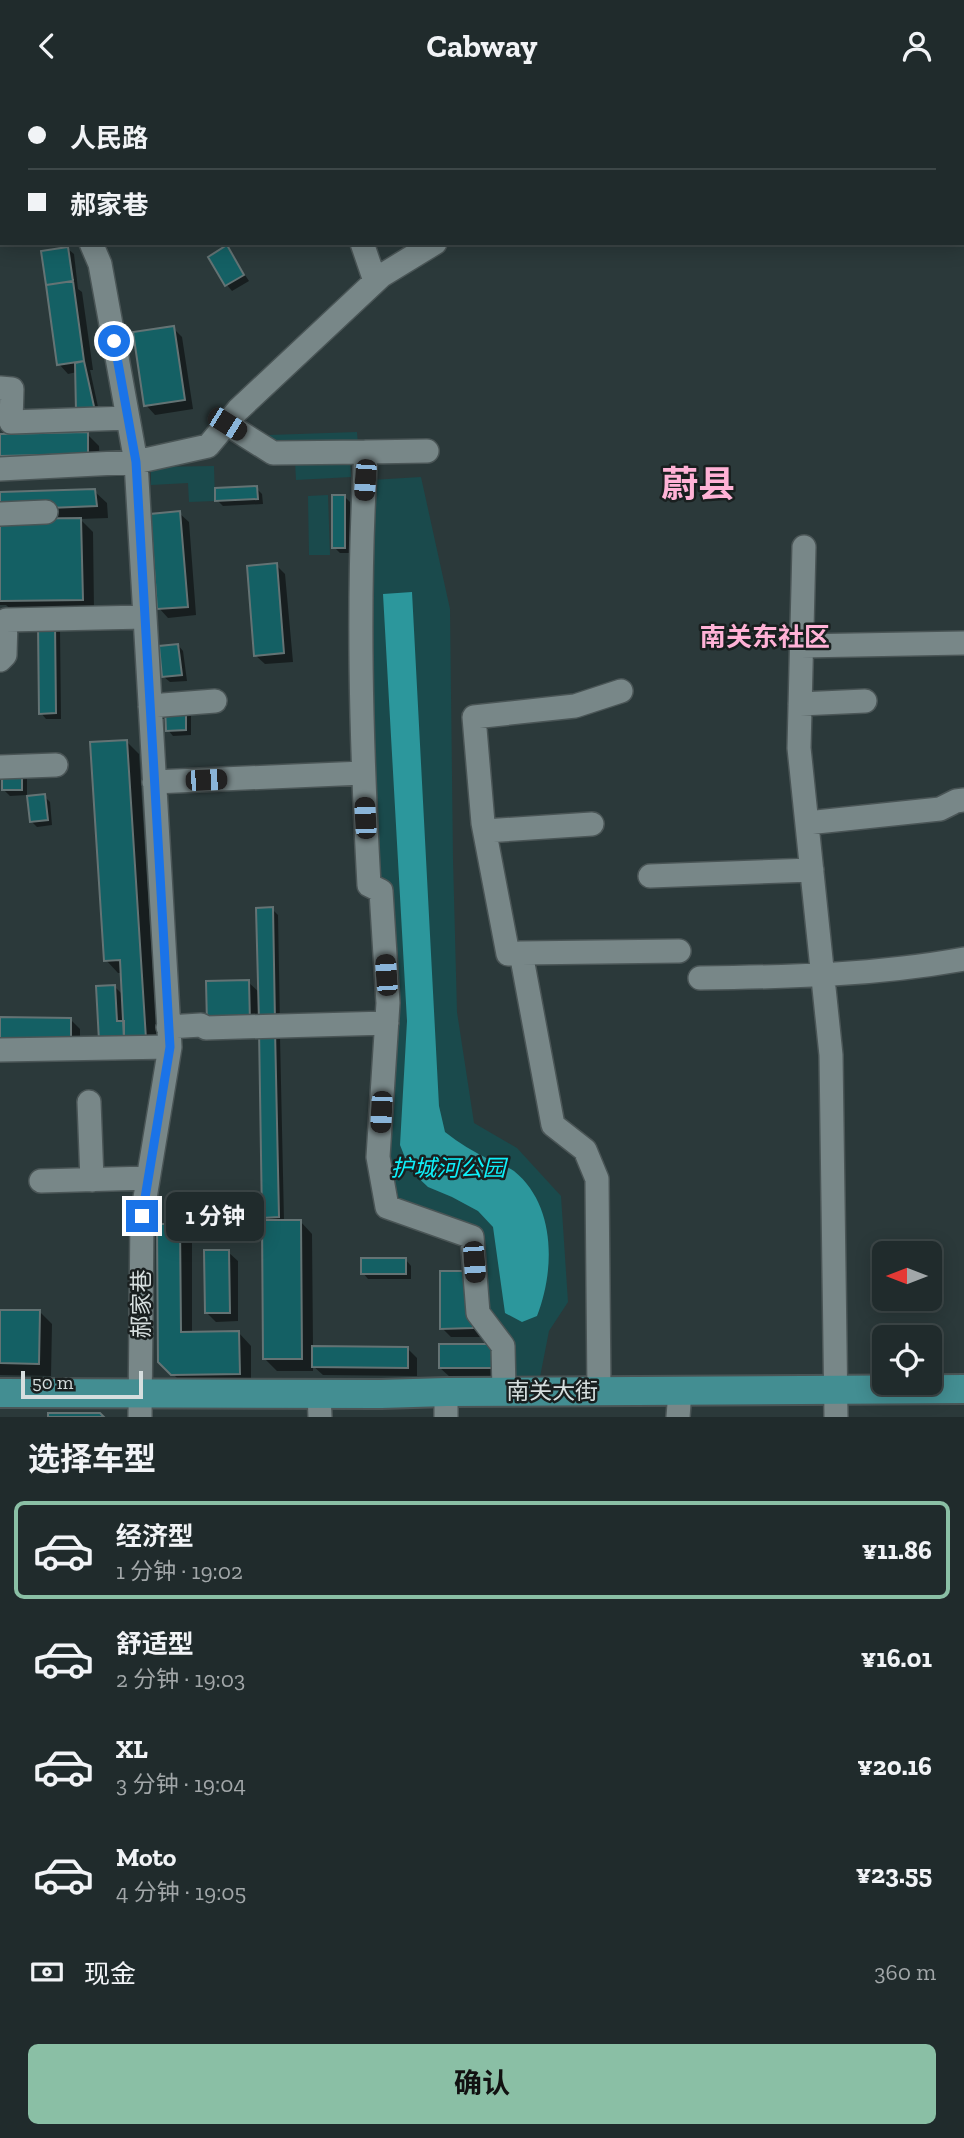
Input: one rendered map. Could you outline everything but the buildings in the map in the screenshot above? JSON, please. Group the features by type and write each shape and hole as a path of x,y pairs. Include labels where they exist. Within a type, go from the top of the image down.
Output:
{"main road":[{"name":"南关大街","path":"0,1393 140,1405 319,1405 381,1394 446,1404 504,1392 599,1391 679,1404 836,1403 964,1389"}],"street":[{"name":"郝家巷","path":"92,245 100,264 136,462 169,1037 142,1216 140,1405"},
{"path":"363,245 375,281"},
{"path":"0,469 136,462 208,446 227,424 375,281 432,245"},
{"path":"0,388 12,389 10,422 128,418"},
{"path":"227,424 273,453 427,451"},
{"path":"366,452 361,534 363,772 369,885 381,891 388,1003 378,1157 387,1207 472,1237 478,1314 503,1346 504,1392"},
{"path":"0,514 46,512"},
{"path":"804,547 799,748 831,1055 836,1403"},
{"path":"0,660 5,655 3,620 145,617"},
{"path":"802,646 964,643"},
{"path":"621,691 575,706 474,717 485,831 508,954 679,951"},
{"path":"150,706 215,701"},
{"path":"800,704 864,701"},
{"path":"0,767 56,765"},
{"path":"154,782 363,772"},
{"path":"807,823 940,809 964,800"},
{"path":"485,831 592,824"},
{"path":"650,876 812,870"},
{"path":"521,953 553,1125 584,1150 597,1179 599,1391"},
{"path":"699,978 824,976 917,968 964,959"},
{"path":"0,1050 169,1037 201,1025 206,1028 387,1023"},
{"path":"89,1102 92,1180"},
{"path":"41,1181 148,1178"}],"green space":[{"path":"357,432 358,445 272,448 269,435"},
{"path":"350,459 351,477 296,480 295,461"},
{"path":"214,466 215,501 189,502 188,483 151,485 151,467"},
{"name":"护城河公园","path":"421,477 450,609 457,1012 474,1123 517,1148 561,1196 568,1302 549,1331 540,1377 509,1377 488,1316 481,1238 400,1203 388,1160 391,1018 383,878 374,871 371,480"},
{"path":"328,495 330,555 309,555 308,496"}],"water":[{"path":"412,592 439,1106 445,1132 478,1154 514,1171 528,1185 538,1202 548,1239 547,1279 537,1316 522,1322 505,1313 493,1227 478,1211 428,1187 410,1170 400,1145 407,1021 383,594"}],"district":[{"name":"蔚县","path":"698,484"},
{"name":"南关东社区","path":"765,637"}],"route":[{"path":"114,341 136,462 170,1047 142,1216"}]}
